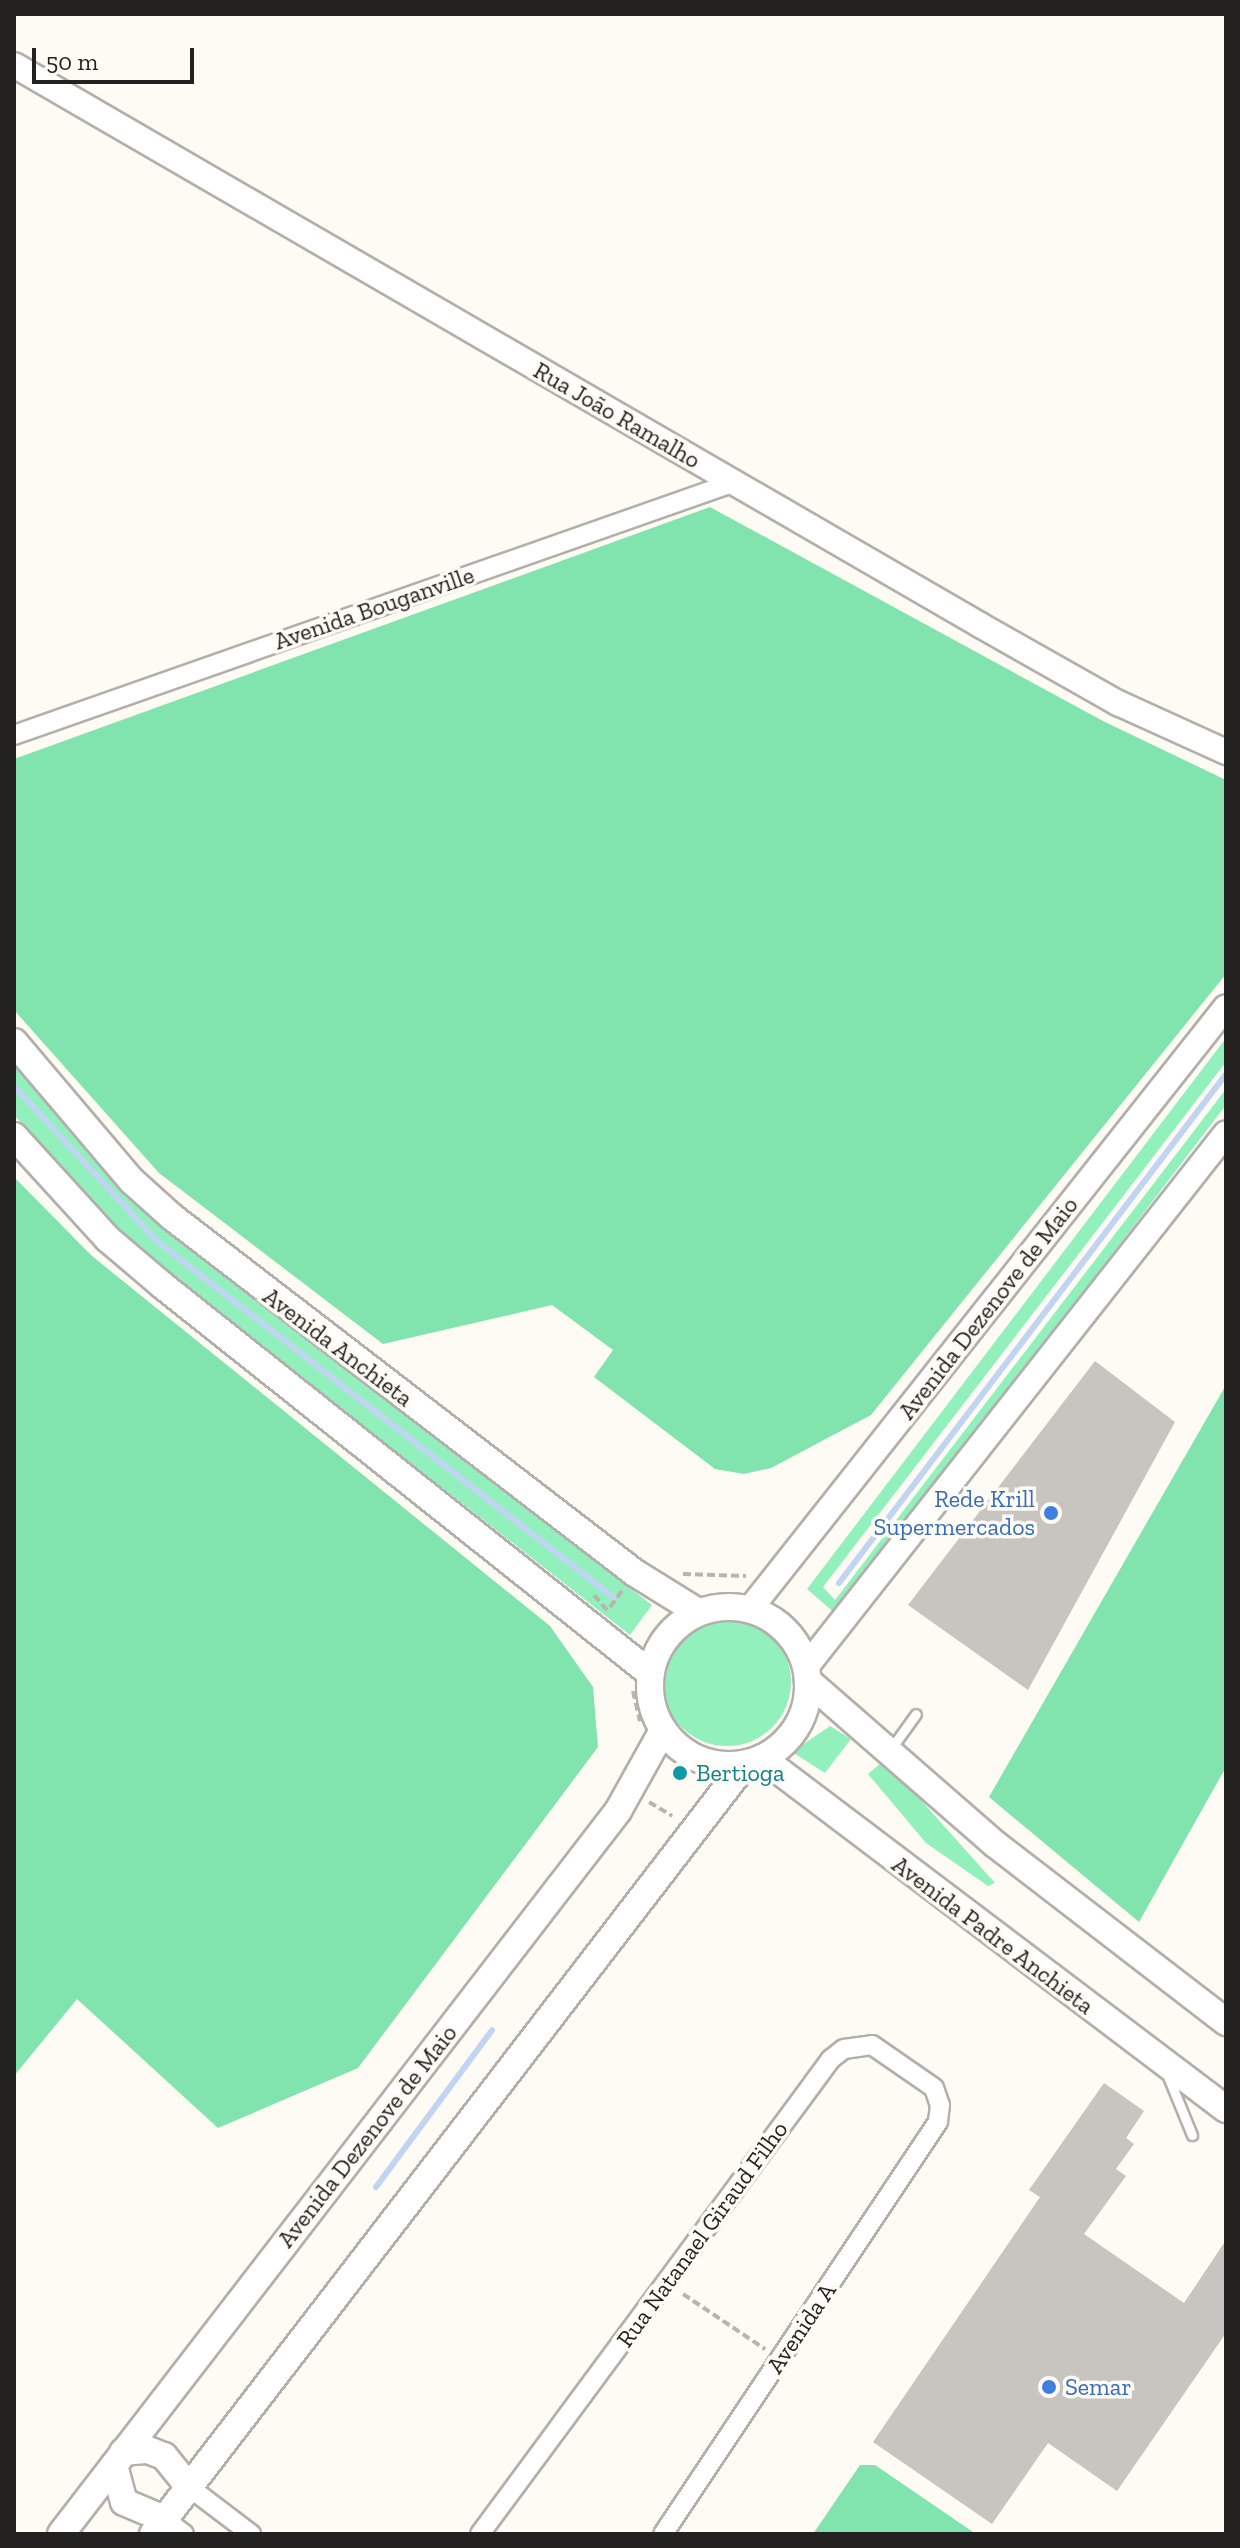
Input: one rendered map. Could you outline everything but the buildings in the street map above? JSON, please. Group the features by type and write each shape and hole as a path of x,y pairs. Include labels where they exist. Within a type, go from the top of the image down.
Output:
{"main road":[{"name":"Avenida Anchieta","path":"14,1042 132,1181 172,1217 635,1573 698,1612"},
{"path":"14,1136 108,1239 162,1285 650,1673"},
{"path":"753,1761 708,1763 675,1745 654,1712 650,1673 659,1647 676,1627 698,1612 724,1607 750,1609 786,1631 807,1674 888,1752 995,1844 1226,2022"},
{"path":"189,2487 164,2456 148,2450 118,2458 124,2502 167,2529 189,2487 753,1761 796,1727 807,1674"},
{"name":"Avenida Dezenove de Maio","path":"61,2534 618,1811 663,1730"},
{"name":"Avenida Padre Anchieta","path":"753,1761 1226,2109"}],"street":[{"name":"Rua João Ramalho","path":"14,65 1118,703 1226,752"},
{"name":"Avenida Bouganville","path":"14,735 735,482"},
{"name":"Avenida Dezenove de Maio","path":"750,1609 1226,1007"},
{"path":"807,1674 1226,1133"},
{"name":"Rua Natanael Giraud Filho","path":"480,2534 844,2049 872,2045 934,2088 940,2105 938,2122"},
{"name":"Avenida A","path":"663,2534 938,2122"},
{"path":"189,2487 251,2534"}],"lane":[{"path":"888,1752 916,1714"},
{"path":"1163,2063 1192,2135"}],"path":[{"path":"666,2283 780,2359"}],"green space":[{"path":"710,507 1103,721 1226,780 1226,974 871,1415 771,1468 744,1474 715,1469 594,1377 613,1350 552,1305 383,1344 159,1173 14,1010 14,759"},
{"path":"1226,1038 1226,1062 823,1587 835,1600 1226,1089 1226,1105 837,1615 807,1589"},
{"path":"14,1063 116,1180 177,1239 652,1605 630,1635 139,1250 14,1115"},
{"path":"14,1177 92,1256 550,1626 593,1687 598,1747 358,2068 218,2128 77,1999 14,2076"},
{"path":"1226,1385 1226,1767 1139,1922 989,1797"},
{"path":"727,1618 752,1622 773,1636 787,1657 791,1682 787,1707 773,1728 752,1742 727,1746 702,1742 681,1728 667,1707 663,1682 667,1657 681,1636 702,1622"},
{"path":"830,1726 851,1739 825,1773 792,1752"},
{"path":"881,1763 919,1798 995,1883 988,1886 926,1843 868,1774"},
{"path":"860,2465 875,2465 976,2534 813,2534"}],"waterway":[{"path":"839,1583 1226,1074"},
{"path":"14,1086 157,1241 613,1597"},
{"path":"376,2187 492,2030"}],"place":[{"name":"Rede Krill Supermercados","path":"1051,1513"},
{"name":"Bertioga","path":"680,1773"},
{"name":"Semar","path":"1049,2387"}]}
